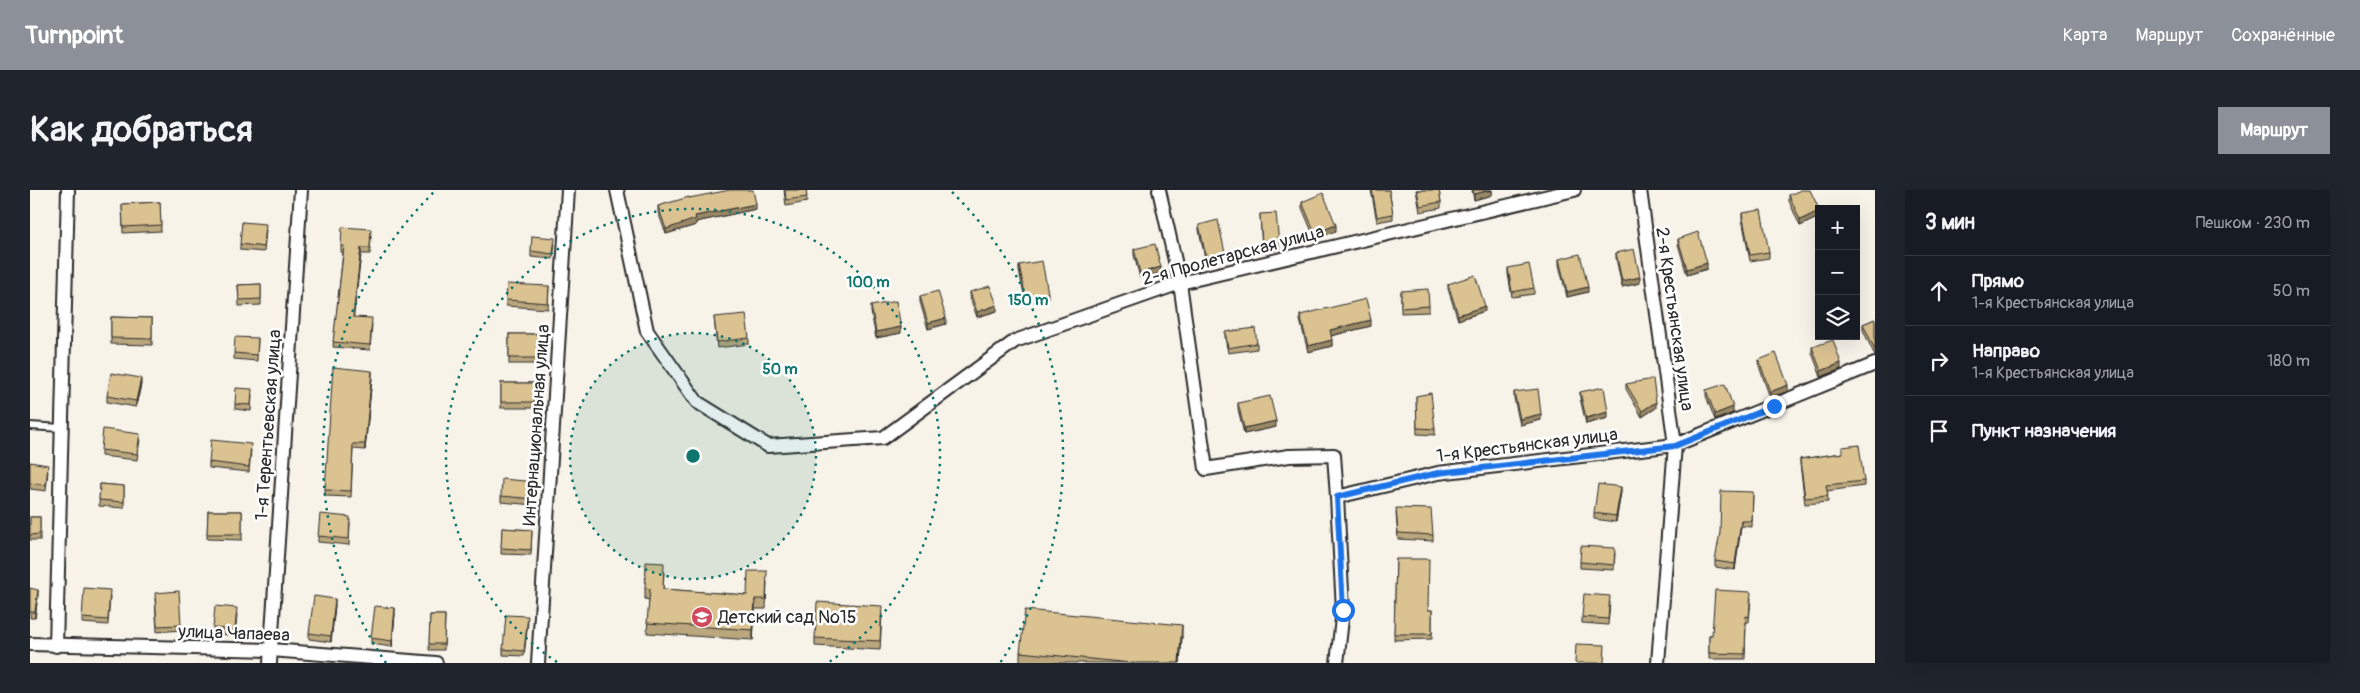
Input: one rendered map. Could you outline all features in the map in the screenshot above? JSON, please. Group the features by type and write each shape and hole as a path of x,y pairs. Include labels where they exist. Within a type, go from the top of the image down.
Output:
{"street":[{"path":"56,646 68,190"},
{"name":"1-я Терентьевская улица","path":"270,657 301,190"},
{"name":"Интернациональная улица","path":"538,663 568,190"},
{"name":"2-я Пролетарская улица","path":"617,190 647,331 697,402 768,446 883,438 1015,341 1180,283 1574,190"},
{"path":"1158,190 1180,283 1206,469 1289,456 1334,455 1343,610 1336,663"},
{"name":"2-я Крестьянская улица","path":"1640,190 1675,446 1658,663"},
{"name":"1-я Крестьянская улица","path":"1337,497 1438,473 1675,446 1875,364"},
{"name":"улица Чапаева","path":"30,644 270,657 436,663"}],"lane":[{"path":"30,426 62,428"}],"building":[{"path":"730,190 753,190 756,204 695,216 696,219 666,229 658,206 689,197"},
{"path":"785,190 806,190 807,197 786,200"},
{"path":"1372,190 1389,190 1393,214 1377,217"},
{"path":"1417,190 1439,190 1441,202 1420,206"},
{"path":"1473,190 1491,190 1474,194"},
{"path":"1801,190 1810,190 1817,205 1815,205 1815,213 1800,220 1789,195"},
{"path":"1323,193 1336,225 1315,233 1302,202"},
{"path":"160,202 161,225 123,227 122,204"},
{"path":"1761,210 1769,252 1750,255 1742,213"},
{"path":"1276,213 1279,244 1262,245 1260,214"},
{"path":"1218,220 1225,253 1206,257 1199,225"},
{"path":"242,222 266,224 264,247 240,244"},
{"path":"342,227 371,229 370,248 361,248 353,317 372,318 370,345 333,342 344,246 341,246"},
{"path":"1698,232 1707,263 1687,269 1678,239"},
{"path":"532,236 555,238 553,254 531,251"},
{"path":"1155,244 1161,267 1140,273 1134,249"},
{"path":"1634,249 1640,277 1622,281 1616,253"},
{"path":"1580,254 1588,287 1567,292 1559,259"},
{"path":"1042,261 1048,293 1026,298 1019,265"},
{"path":"1529,264 1534,288 1512,292 1508,268"},
{"path":"1475,275 1485,306 1458,315 1448,284"},
{"path":"261,284 261,299 239,300 238,285"},
{"path":"507,284 549,286 548,303 506,300"},
{"path":"990,286 997,305 977,312 970,292"},
{"path":"1428,289 1429,306 1401,308 1401,291"},
{"path":"938,291 946,318 928,323 920,296"},
{"path":"1366,299 1371,320 1330,330 1332,340 1308,346 1300,315"},
{"path":"896,301 901,327 876,332 871,306"},
{"path":"746,314 749,338 717,342 714,317"},
{"path":"111,317 152,318 152,339 111,338"},
{"path":"1875,319 1875,350 1863,324"},
{"path":"1255,328 1257,343 1228,348 1225,332"},
{"path":"509,334 544,334 544,358 509,358"},
{"path":"235,337 258,338 257,355 234,353"},
{"path":"1833,340 1841,363 1821,371 1812,347"},
{"path":"1776,353 1788,385 1770,392 1759,360"},
{"path":"333,367 372,371 365,444 353,444 351,491 325,490"},
{"path":"111,373 141,378 136,401 107,396"},
{"path":"1653,379 1656,402 1642,411 1626,384"},
{"path":"501,383 541,383 541,402 501,402"},
{"path":"1725,384 1733,407 1715,414 1706,390"},
{"path":"1604,387 1608,412 1586,418 1580,392"},
{"path":"236,388 252,389 251,405 235,404"},
{"path":"1538,389 1541,414 1520,419 1514,392"},
{"path":"1431,393 1435,429 1417,428 1416,396"},
{"path":"1270,396 1276,421 1244,428 1238,403"},
{"path":"103,429 140,434 137,454 101,450"},
{"path":"211,440 251,444 249,467 209,462"},
{"path":"1859,445 1864,481 1826,485 1828,496 1805,498 1800,459 1843,453 1842,447"},
{"path":"30,462 48,465 46,485 30,483"},
{"path":"502,479 536,482 534,499 501,496"},
{"path":"100,484 124,486 124,502 99,500"},
{"path":"1598,484 1621,487 1616,516 1594,513"},
{"path":"1721,491 1753,492 1752,521 1741,521 1735,564 1715,561 1720,532"},
{"path":"1396,508 1431,509 1433,535 1398,533"},
{"path":"208,511 242,511 242,534 207,534"},
{"path":"320,514 350,517 349,539 318,536"},
{"path":"30,517 40,517 40,534 30,535"},
{"path":"502,528 532,530 531,550 501,548"},
{"path":"1581,546 1615,548 1614,565 1580,562"},
{"path":"1396,559 1429,559 1428,610 1432,610 1432,634 1394,634"},
{"path":"646,562 664,563 663,589 747,595 748,571 767,571 766,599 755,599 753,630 647,623 650,589 645,588"},
{"path":"30,588 38,590 35,612 30,612"},
{"path":"84,588 110,590 108,620 82,618"},
{"path":"1715,590 1751,592 1749,617 1746,616 1745,654 1709,653 1709,635 1712,635"},
{"path":"179,591 181,625 157,626 155,593"},
{"path":"1584,594 1610,596 1608,619 1582,617"},
{"path":"314,596 335,599 331,636 309,633"},
{"path":"817,602 882,606 880,641 815,638"},
{"path":"215,606 237,608 235,630 213,628"},
{"path":"375,606 395,608 392,641 371,638"},
{"path":"1025,610 1182,625 1179,663 1131,663 1020,652"},
{"path":"430,615 445,615 444,644 429,644"},
{"path":"506,615 528,616 524,651 503,649"},
{"path":"1576,644 1605,645 1604,663 1575,663"}],"place":[{"name":"Детский сад №15","path":"702,617"}],"route":[{"path":"1343,610 1337,497 1438,473 1675,446 1774,406"}]}
